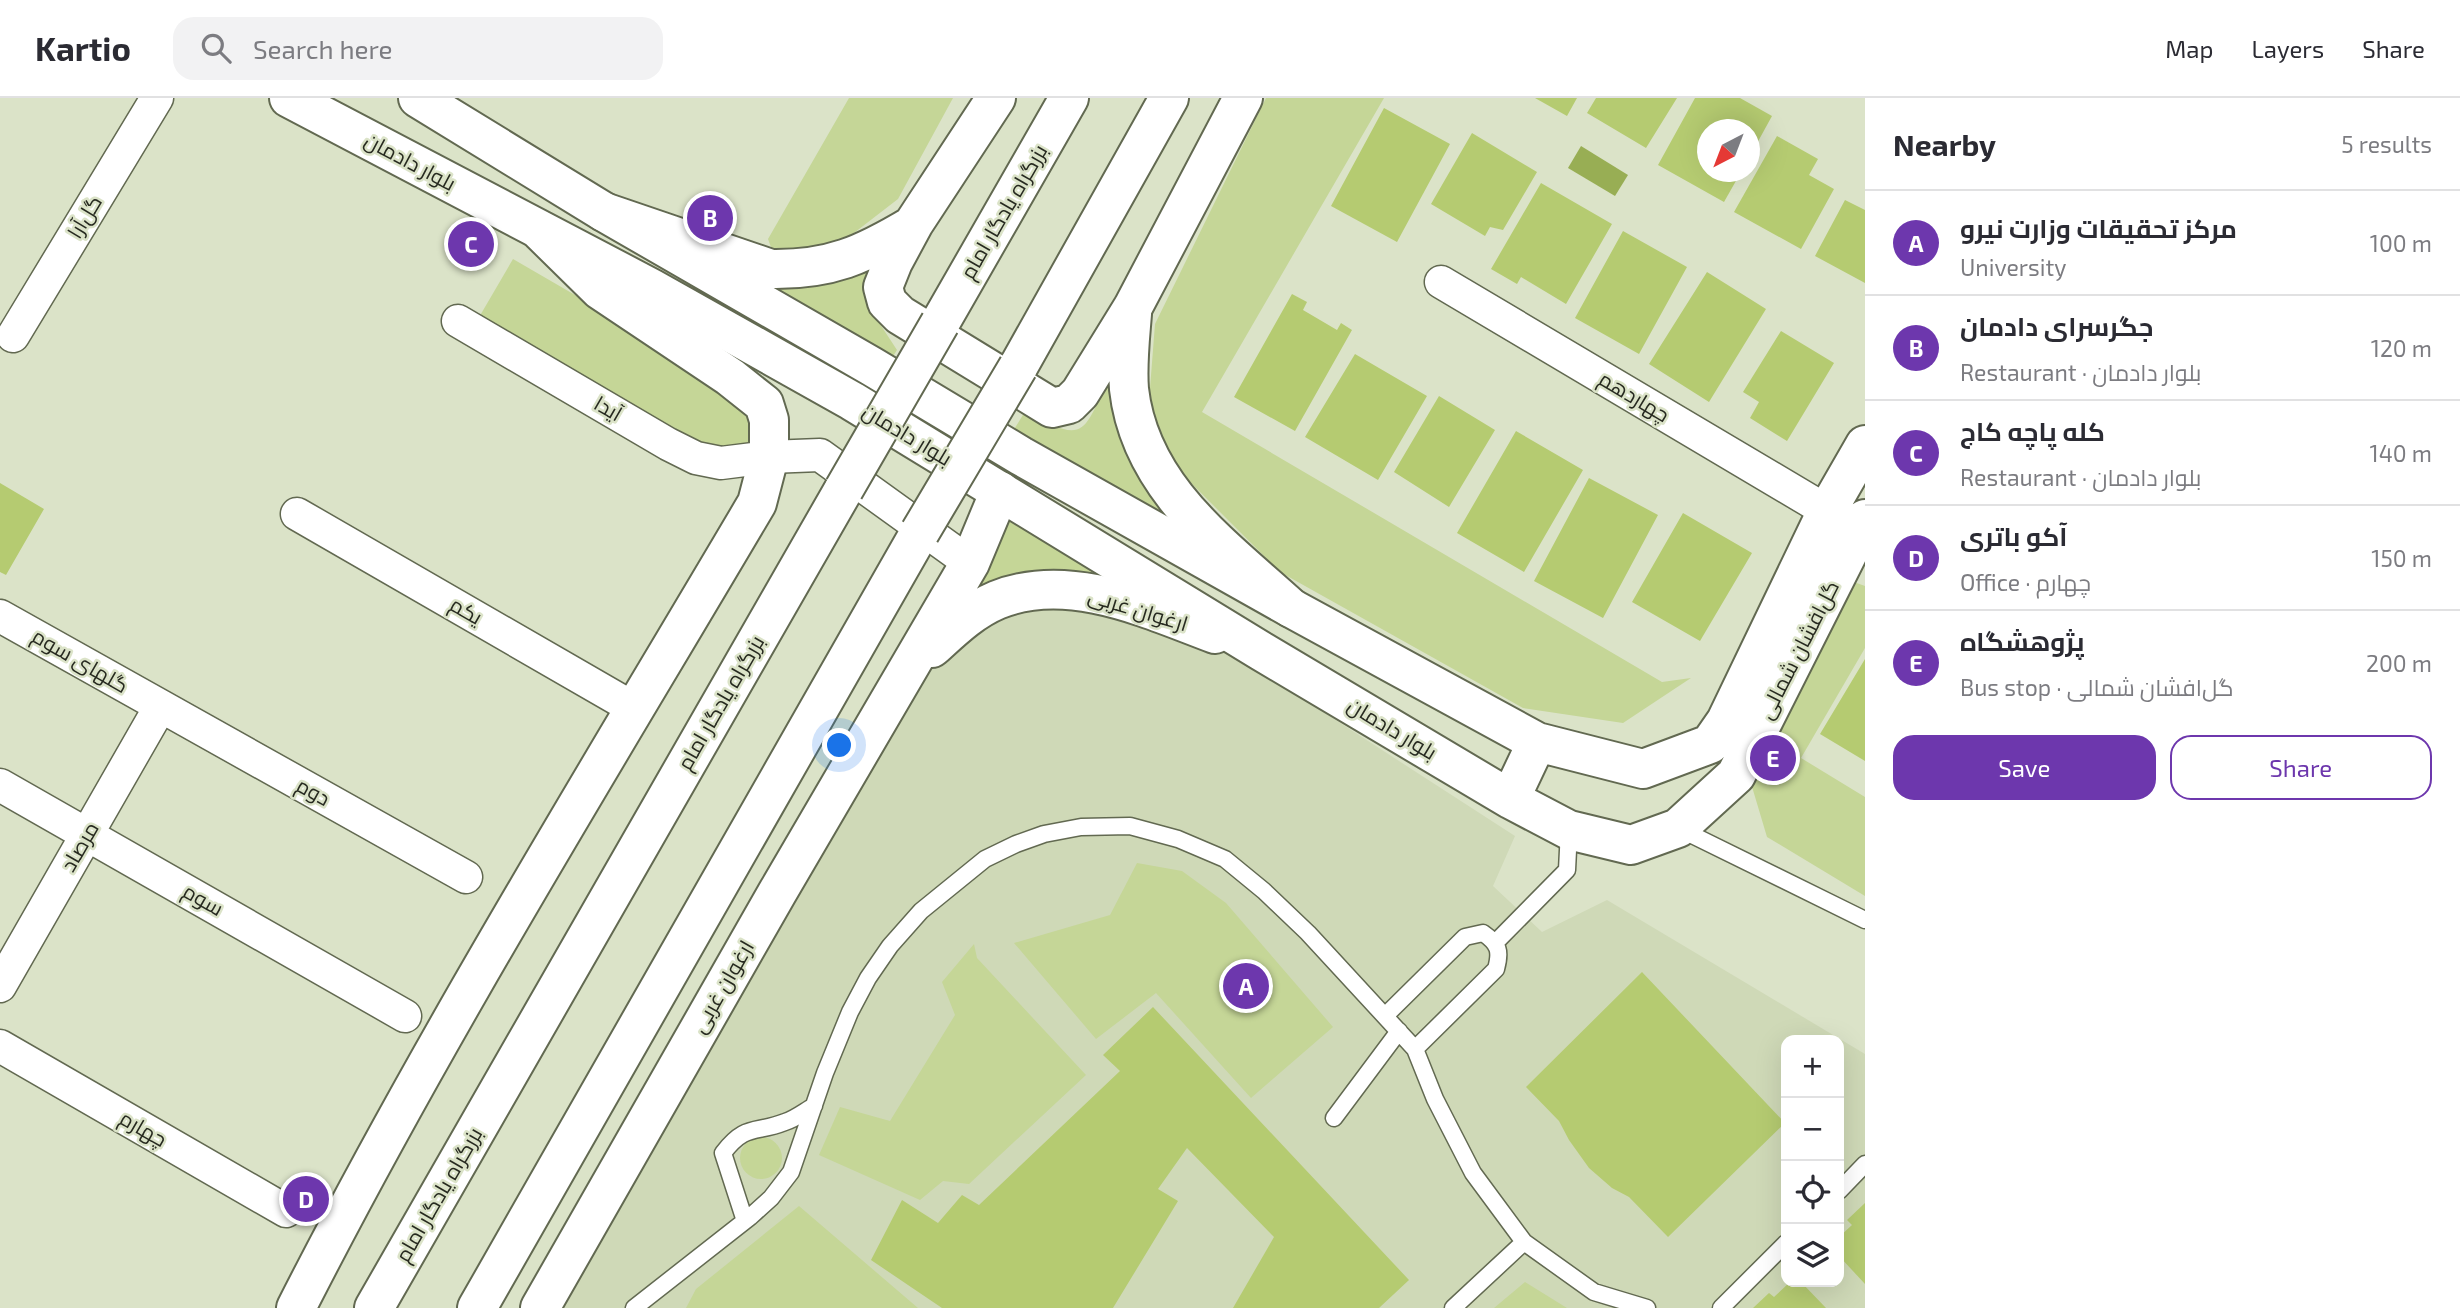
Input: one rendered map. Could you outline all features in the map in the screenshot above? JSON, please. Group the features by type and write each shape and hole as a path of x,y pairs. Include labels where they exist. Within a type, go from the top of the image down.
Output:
{"main road":[{"name":"بلوار دادمان","path":"289,98 686,308 852,401 1261,651 1510,799"},
{"name":"بلوار دادمان","path":"418,98 604,212 1021,456 1537,742"},
{"path":"996,98 914,223 883,287 887,302 900,315 1052,408 1069,404 1080,393 1133,307 1243,98"},
{"name":"بزرگراه یادگار امام","path":"374,1308 1069,98"},
{"path":"477,1308 920,532 1018,367 1169,98"},
{"path":"604,212 771,269 792,270 834,263 872,249 914,223"},
{"path":"296,1308 442,1037 757,503 769,457 769,420 764,404 730,377 600,290 541,232"},
{"path":"1133,307 1128,360 1130,392 1145,448 1163,483 1183,508 1291,608"},
{"name":"گل‌افشان شمالی","path":"1510,799 1569,830 1630,845 1678,828 1736,775 1855,521 1865,445"},
{"name":"ارغوان غربی","path":"540,1308 777,893 970,563 1000,491"},
{"name":"گل‌افشان شمالی","path":"1537,742 1643,769 1710,744 1855,521"},
{"name":"ارغوان غربی","path":"909,668 961,621 979,610 998,600 1041,590 1064,590 1134,604 1261,651"},
{"path":"1510,799 1537,742"},
{"path":"282,1308 330,1241"}],"street":[{"name":"گل‌آرا","path":"13,336 157,98"},
{"name":"چهاردهم","path":"1441,282 1855,521"},
{"name":"آیدا","path":"458,321 696,458 721,463 769,457 820,455 970,563"},
{"name":"یکم","path":"297,514 635,709"},
{"name":"گلهای سوم","path":"0,616 160,707"},
{"name":"مرصاد","path":"0,986 160,707"},
{"name":"دوم","path":"160,707 466,877"},
{"name":"سوم","path":"0,785 405,1016"},
{"name":"چهارم","path":"0,1046 286,1211"}],"lane":[{"path":"636,1308 745,1221 771,1198 791,1172 850,1012 867,978 920,911 985,859 1044,834 1081,827 1130,826 1178,838 1226,859 1264,891 1308,933 1415,1049 1435,1099 1473,1173 1524,1242 1594,1292 1647,1308"},
{"path":"1678,828 1865,920"},
{"path":"1496,942 1567,870 1569,830"},
{"path":"1386,1015 1465,937 1483,933 1496,942 1500,953 1496,969 1415,1049"},
{"path":"1334,1118 1399,1031"},
{"path":"745,1221 723,1153 734,1139 749,1130 785,1122 814,1106"},
{"path":"1844,1186 1865,1164"},
{"path":"1453,1308 1524,1242"},
{"path":"1721,1308 1781,1248"}],"shaded area":[{"path":"849,98 953,98 898,199 828,253 775,258 768,239"},
{"path":"1266,98 1384,98 1202,412 1662,682 1691,678 1623,723 1523,708 1280,572 1175,467 1149,401 1155,324"},
{"path":"1581,146 1628,175 1615,196 1568,168"},
{"path":"513,259 644,335 754,417 758,428 749,448 705,449 478,319"},
{"path":"873,262 872,312 897,350 890,361 769,291 772,281"},
{"path":"1108,378 1193,535 1013,431 1026,410 1059,428 1079,428 1093,412"},
{"path":"1006,515 1154,601 972,605 977,578"},
{"path":"1851,581 1865,586 1865,648 1801,758 1865,797 1865,896 1767,837 1750,780"},
{"path":"1037,599 1155,621 1249,664 1515,836 1493,886 1542,932 1607,900 1833,1035 1781,1035 1781,1287 1844,1287 1844,1041 1865,1054 1865,1308 559,1308 858,780 944,647"},
{"path":"1137,863 1182,871 1226,903 1333,1027 1251,1098 1156,993 1096,1039 1014,943 1110,915"},
{"path":"974,944 977,958 1086,1075 969,1184 943,1181 920,1200 819,1155 840,1107 890,1121 955,1015 942,982"},
{"path":"761,1137 776,1143 782,1158 776,1173 761,1179 746,1173 740,1158 746,1143"},
{"path":"799,1206 918,1308 686,1308 696,1289"},
{"path":"1525,1282 1567,1308 1494,1308"}],"building":[{"path":"1535,98 1577,98 1567,116"},
{"path":"1596,98 1677,98 1646,148 1587,113"},
{"path":"1695,98 1740,98 1772,116 1760,138 1760,119 1697,119 1697,182 1735,182 1724,202 1658,165"},
{"path":"1384,108 1450,144 1397,242 1331,206"},
{"path":"1472,133 1537,172 1503,230 1490,227 1485,236 1431,204"},
{"path":"1777,136 1818,159 1809,175 1834,189 1801,249 1734,212 1751,182 1760,182 1760,166"},
{"path":"1541,183 1612,224 1566,304 1521,277 1517,284 1491,269"},
{"path":"1845,200 1865,210 1865,283 1815,256"},
{"path":"1623,231 1687,267 1639,354 1575,318"},
{"path":"1707,272 1766,309 1709,402 1649,364"},
{"path":"1292,294 1307,302 1303,310 1337,330 1341,323 1352,330 1295,431 1234,397"},
{"path":"1781,331 1834,363 1787,441 1750,418 1759,402 1743,392"},
{"path":"1355,354 1427,396 1378,480 1305,437"},
{"path":"1439,396 1495,430 1449,507 1394,472"},
{"path":"1516,431 1583,470 1524,572 1457,533"},
{"path":"1589,478 1658,515 1603,618 1534,581"},
{"path":"0,483 44,509 6,575 0,572"},
{"path":"1683,513 1752,553 1700,641 1632,602"},
{"path":"1865,659 1865,761 1820,734"},
{"path":"1642,972 1781,1119 1781,1127 1668,1237 1629,1197 1612,1188 1589,1168 1559,1121 1526,1087"},
{"path":"1153,1007 1409,1280 1379,1308 1233,1308 1274,1237 1187,1148 1158,1189 1178,1201 1113,1308 942,1308 871,1260 902,1200 938,1223 962,1195 979,1205 1120,1071 1103,1055"},
{"path":"1865,1203 1865,1284 1844,1261 1844,1232 1852,1225 1847,1220"},
{"path":"1785,1287 1806,1287 1826,1308 1753,1308 1769,1293 1774,1297"}],"place":[{"name":"جگرسرای دادمان","path":"710,218"},
{"name":"کله پاچه کاج","path":"471,244"},
{"name":"پژوهشگاه","path":"1773,758"},
{"name":"مرکز تحقیقات وزارت نیرو","path":"1246,986"},
{"name":"آکو باتری","path":"306,1199"}]}
